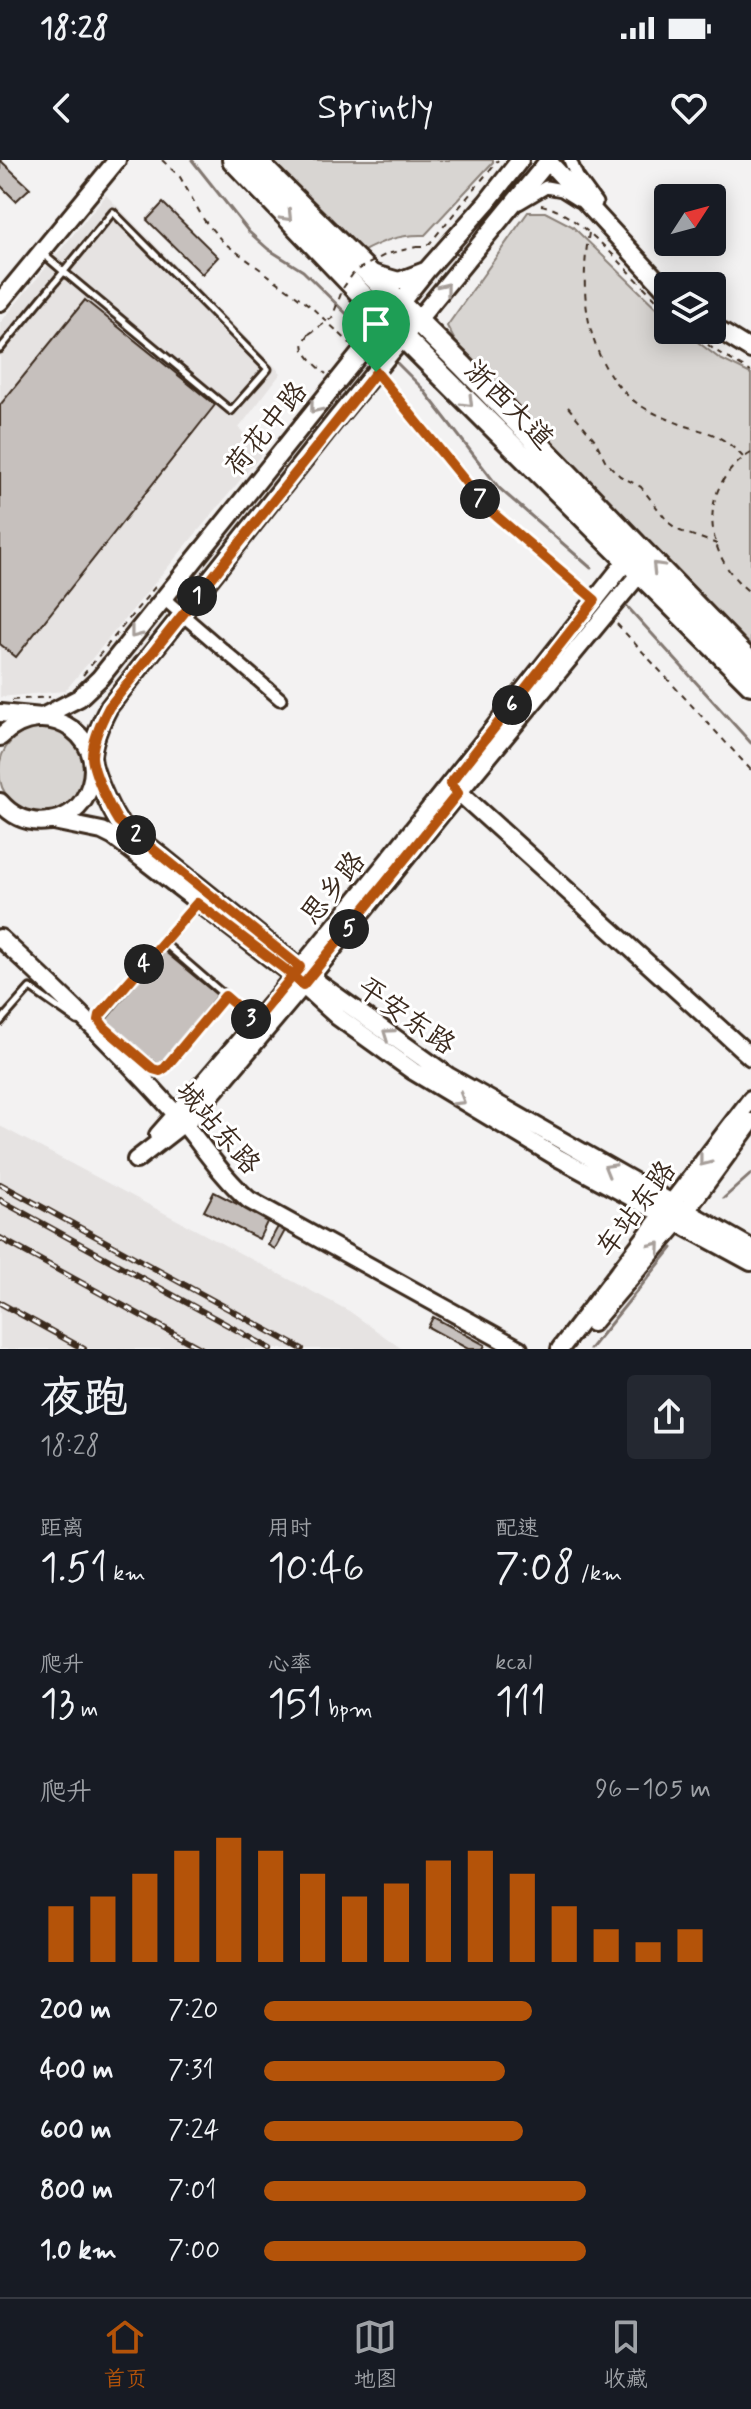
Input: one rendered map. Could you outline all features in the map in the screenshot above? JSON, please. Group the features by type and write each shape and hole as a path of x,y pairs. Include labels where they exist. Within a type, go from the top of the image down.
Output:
{"highway":[{"name":"浙西大道","path":"233,160 382,326 406,336 751,663"},
{"name":"浙西大道","path":"255,160 400,304 406,336 751,684"}],"main road":[{"path":"0,302 117,160"},
{"name":"荷花中路","path":"0,737 10,727 42,717 90,689 426,271 520,160"},
{"path":"53,821 68,815 85,797 93,774 92,758 98,726 109,707 548,160 654,276"},
{"path":"368,272 399,281 426,271"},
{"path":"726,335 751,350"},
{"name":"思乡路","path":"180,1120 302,976 633,566"},
{"path":"4,707 42,717"},
{"name":"平安东路","path":"42,717 74,729 85,742 118,821 302,976 338,1017 413,1071 501,1125 673,1213 751,1248"},
{"path":"454,788 751,1057"},
{"name":"平安东路","path":"0,802 20,818 36,822 53,821 102,831 114,837 197,903 302,976"},
{"name":"城站东路","path":"0,938 53,986 107,1042 180,1120 228,1181 249,1200 519,1349"},
{"name":"思乡路","path":"180,1120 255,1022 302,976"},
{"name":"车站东路","path":"570,1349 673,1213 751,1099"},
{"name":"车站东路","path":"560,1349 751,1122"},
{"name":"平安东路","path":"673,1213 751,1262"}],"street":[{"path":"507,177 511,160"},
{"path":"570,160 583,186 625,242"},
{"path":"509,211 546,187 562,190 593,210"},
{"path":"163,598 280,699"}],"lane":[{"path":"0,349 63,271 113,212 268,369 231,411 63,271 42,252"},
{"path":"197,903 100,1015 99,1020 153,1069 160,1071 225,996"},
{"path":"163,942 255,1022"},
{"path":"0,1022 30,988 107,1042"}],"path":[{"path":"162,160 180,177 204,220 223,242 309,305 362,351"},
{"path":"330,378 304,350 303,343 309,334 332,318 343,288 355,271 387,254 430,243 498,160"},
{"path":"541,205 563,212 589,233 654,297"},
{"path":"589,233 585,271 586,312 600,354 617,383 643,407 672,421 715,433 743,457"},
{"path":"707,344 751,372"},
{"path":"378,370 487,508 600,606 751,770"},
{"path":"568,407 595,440 606,462 620,476 641,487 669,523 680,531 717,544"},
{"path":"751,453 728,469 721,480 710,528 732,575 751,593"},
{"path":"76,684 163,577"},
{"path":"4,707 60,696"}],"shaded area":[{"path":"269,160 493,162 425,235 391,239 360,253"},
{"path":"106,195 281,373 239,428 262,454 65,691 0,697 0,323"},
{"path":"528,212 545,212 572,226 654,305 654,344 700,344 720,359 751,374 751,650 463,356 447,326"},
{"path":"34,728 50,728 73,740 82,754 85,771 82,788 73,802 50,814 34,814 18,807 6,795 -1,779 -1,763 6,747 18,735"},
{"path":"0,1126 349,1311 402,1349 0,1349"}],"building":[{"path":"0,160 30,188 16,201 0,185"},
{"path":"163,203 218,257 202,274 147,220"},
{"path":"85,300 215,405 16,657 0,644 0,405"},
{"path":"163,950 217,995 160,1066 105,1021"},
{"path":"214,1192 268,1220 259,1239 204,1211"},
{"path":"280,1223 287,1227 275,1249 268,1245"},
{"path":"433,1317 485,1345 483,1349 468,1349 428,1327"}],"waterway":[{"path":"192,160 249,232 268,249 303,271 366,333"},
{"path":"392,358 422,388 499,488 591,568"},
{"path":"624,603 751,743"},
{"path":"724,1198 751,1174"},
{"path":"590,1349 672,1248"}],"railway":[{"path":"0,1184 302,1349"},
{"path":"0,1200 271,1349"},
{"path":"0,1238 202,1349"},
{"path":"0,1303 84,1349"}],"route":[{"path":"376,372 109,707 98,726 92,758 118,821 300,967 293,977 255,1022 225,996 165,1068 160,1071 153,1069 104,1027 99,1020 100,1015 197,903 286,970 293,977 303,985 458,793 450,784 595,600 487,508 376,372"}]}
